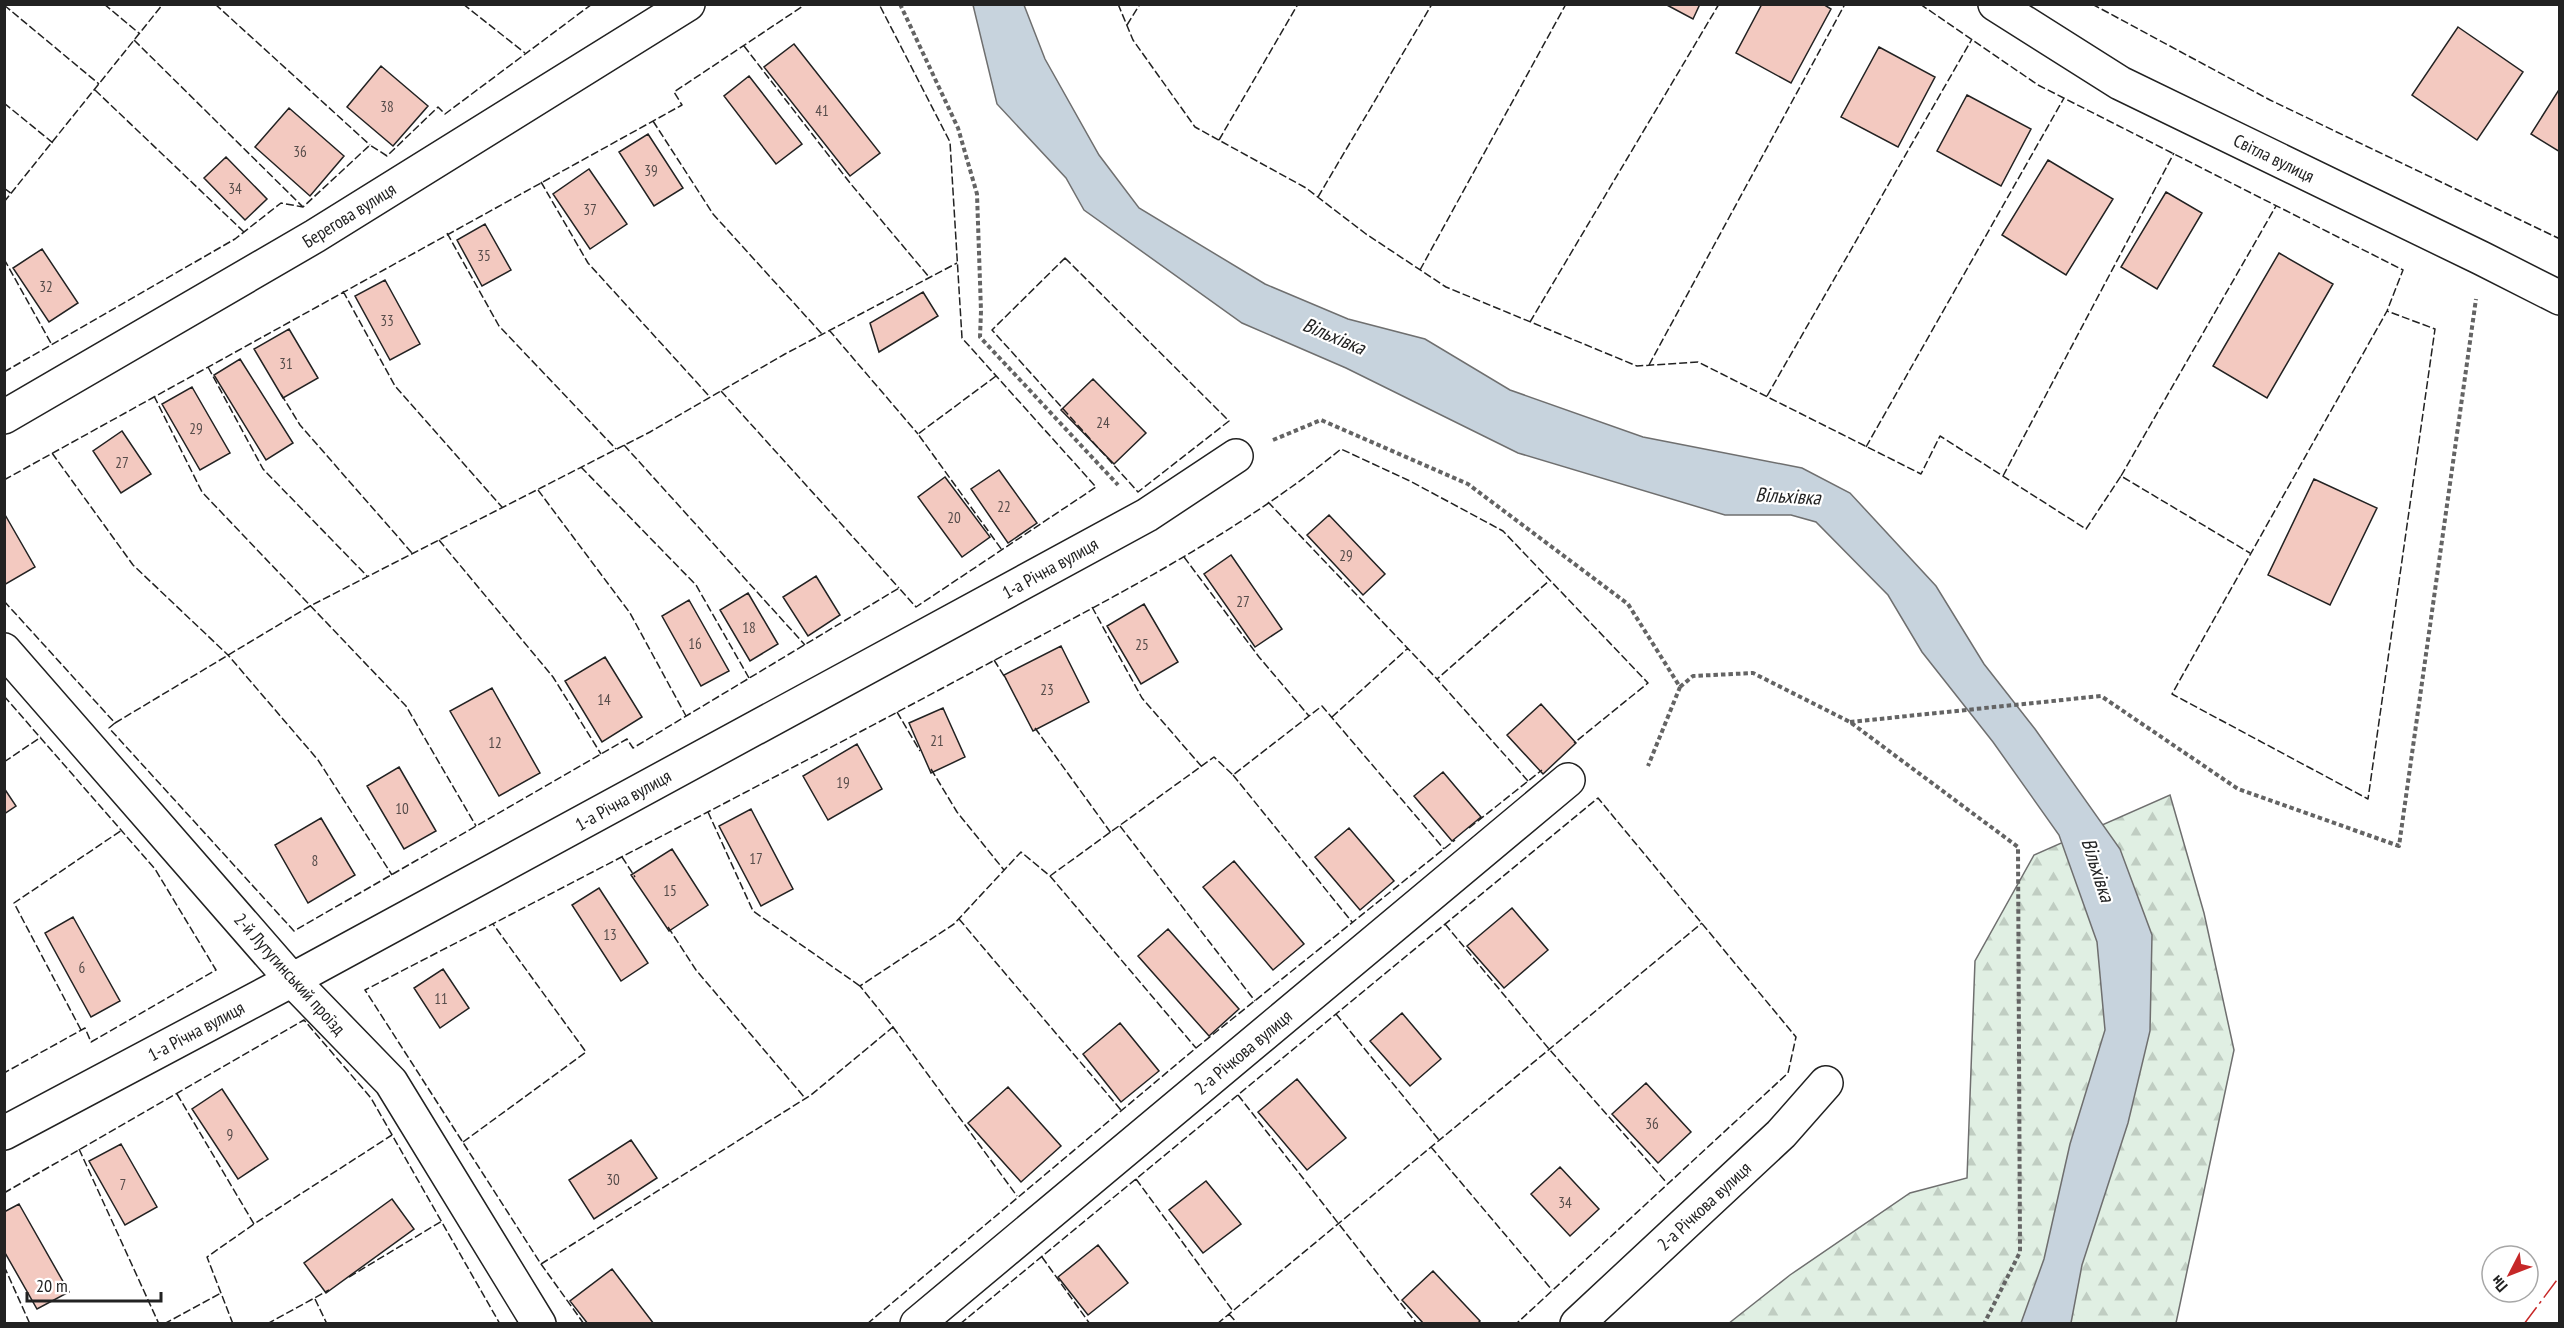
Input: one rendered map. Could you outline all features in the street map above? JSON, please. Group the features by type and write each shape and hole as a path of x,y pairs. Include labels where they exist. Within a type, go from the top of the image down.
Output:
{"street":[{"name":"Берегова вулиця","path":"4,417 315,236 688,4"},
{"name":"Світла вулиця","path":"1995,4 2120,83 2559,298"},
{"name":"1-а Річна вулиця","path":"4,1133 292,980 1147,515 1236,456"},
{"name":"2-й Лутугинський проїзд","path":"4,650 292,980 391,1082 539,1323"},
{"name":"2-а Річкова вулиця","path":"917,1323 1568,780"},
{"name":"2-а Річкова вулиця","path":"1577,1323 1781,1134 1826,1083"}],"path":[{"path":"900,4 958,128 977,194 980,337 1147,515"},
{"path":"1850,722 2101,696 2238,789 2399,846 2481,258"},
{"path":"1236,456 1321,420 1468,484 1628,604 1680,687"},
{"path":"1648,766 1680,687 1693,676 1753,673 1850,722 2018,847 2020,1252 1984,1323"}],"green space":[{"path":"2170,795 2204,913 2234,1050 2176,1323 1728,1324 1790,1275 1910,1193 1967,1178 1975,961 2034,855"}],"water":[{"name":"Вільхівка","path":"973,5 1024,5 1045,59 1099,155 1139,208 1265,284 1348,319 1425,339 1510,390 1643,437 1802,468 1850,493 1936,586 1984,664 2035,729 2120,849 2152,935 2150,1031 2128,1123 2082,1265 2071,1323 2021,1323 2044,1259 2070,1144 2105,1030 2097,942 2059,835 1993,742 1922,652 1888,595 1816,522 1791,515 1725,515 1518,453 1346,368 1242,323 1084,210 1066,178 997,104"}],"building":[{"path":"1665,4 1700,4 1693,19"},
{"path":"1762,4 1823,4 1831,9 1791,83 1736,53"},
{"path":"2458,27 2523,72 2477,140 2412,95"},
{"path":"794,44 880,153 850,176 764,67"},
{"path":"1879,47 1935,77 1898,147 1841,117"},
{"path":"381,66 428,106 393,146 347,107"},
{"path":"749,76 802,144 776,164 724,96"},
{"path":"2560,88 2560,152 2531,134"},
{"path":"1967,95 2031,129 2001,186 1937,151"},
{"path":"289,108 344,156 310,196 255,147"},
{"path":"648,134 683,188 654,206 619,152"},
{"path":"226,157 267,199 245,220 204,178"},
{"path":"2048,160 2113,199 2066,275 2002,235"},
{"path":"589,169 627,224 590,249 553,194"},
{"path":"2166,192 2202,213 2157,289 2121,267"},
{"path":"485,224 511,270 482,286 457,240"},
{"path":"42,249 78,303 49,322 13,268"},
{"path":"2279,253 2333,284 2267,398 2213,366"},
{"path":"385,280 420,344 390,360 355,296"},
{"path":"923,292 938,316 879,352 870,323"},
{"path":"289,329 318,378 283,398 254,349"},
{"path":"240,359 293,443 266,460 214,375"},
{"path":"1093,379 1146,433 1114,464 1061,410"},
{"path":"192,387 230,453 200,470 162,404"},
{"path":"122,431 151,474 121,493 93,451"},
{"path":"999,470 1037,523 1008,543 971,489"},
{"path":"945,477 990,537 962,557 918,497"},
{"path":"2314,479 2377,508 2330,605 2268,575"},
{"path":"4,513 35,567 4,585"},
{"path":"1329,515 1385,574 1363,595 1307,535"},
{"path":"1231,555 1282,629 1255,647 1204,574"},
{"path":"816,576 840,615 808,636 783,597"},
{"path":"748,593 778,644 750,661 720,610"},
{"path":"689,600 729,671 701,686 662,616"},
{"path":"1144,604 1178,662 1141,684 1107,626"},
{"path":"1061,646 1089,702 1033,731 1004,675"},
{"path":"605,657 642,717 602,742 565,681"},
{"path":"492,688 540,773 499,796 450,711"},
{"path":"1541,704 1576,743 1543,774 1507,735"},
{"path":"943,708 965,757 931,773 909,723"},
{"path":"857,744 882,789 828,820 803,776"},
{"path":"399,767 436,831 404,849 367,786"},
{"path":"1443,772 1481,817 1452,841 1414,796"},
{"path":"4,788 16,806 4,814"},
{"path":"751,809 793,889 761,906 719,826"},
{"path":"321,818 355,875 308,903 275,845"},
{"path":"1349,828 1394,881 1360,910 1315,857"},
{"path":"672,849 708,905 669,931 631,875"},
{"path":"1234,861 1304,944 1273,970 1203,887"},
{"path":"599,888 648,963 621,981 572,905"},
{"path":"1512,908 1548,950 1504,988 1467,946"},
{"path":"73,917 120,1001 91,1017 45,933"},
{"path":"1168,929 1239,1009 1209,1036 1138,956"},
{"path":"443,969 469,1008 440,1028 414,988"},
{"path":"1402,1013 1441,1059 1410,1086 1370,1041"},
{"path":"1120,1023 1159,1071 1121,1102 1083,1054"},
{"path":"1297,1079 1346,1138 1307,1170 1258,1112"},
{"path":"1646,1083 1691,1132 1658,1163 1612,1114"},
{"path":"1008,1087 1061,1146 1021,1182 968,1123"},
{"path":"222,1089 268,1159 238,1179 192,1109"},
{"path":"631,1140 657,1178 594,1219 569,1180"},
{"path":"121,1144 157,1207 125,1225 89,1161"},
{"path":"1560,1167 1599,1209 1570,1236 1531,1194"},
{"path":"1206,1181 1241,1224 1203,1253 1169,1210"},
{"path":"392,1199 414,1229 326,1293 304,1263"},
{"path":"19,1204 69,1292 37,1309 4,1251 4,1212"},
{"path":"1098,1245 1128,1283 1088,1315 1058,1277"},
{"path":"612,1269 654,1324 588,1324 570,1301"},
{"path":"1433,1271 1480,1321 1477,1324 1424,1324 1402,1300"}],"fence":[{"path":"104,4 140,34"},
{"path":"4,202 163,4"},
{"path":"215,4 370,145"},
{"path":"463,4 525,53"},
{"path":"4,372 235,239 281,203 303,207 370,145 387,156 438,107 445,114 592,4"},
{"path":"4,480 682,105 674,92 806,4"},
{"path":"4,601 115,723 109,728 294,931 627,739 633,748 899,588 916,607 1096,487 962,338 950,142 879,4"},
{"path":"1118,4 1133,40 1195,127 1306,188 1366,234 1446,287 1637,366 1698,362 1921,474 1940,436 2086,529 2121,476 2250,553"},
{"path":"1127,25 1140,4"},
{"path":"1219,140 1298,4"},
{"path":"1318,197 1432,4"},
{"path":"1420,270 1566,4"},
{"path":"1530,322 1719,4"},
{"path":"1649,365 1845,4"},
{"path":"1920,4 2038,85 2403,270 2387,311 2172,694 2368,799 2435,329 2387,311"},
{"path":"2092,4 2270,100 2560,239"},
{"path":"4,5 99,84"},
{"path":"1767,396 1972,39"},
{"path":"134,40 303,207"},
{"path":"744,46 850,183 929,277"},
{"path":"95,90 244,232"},
{"path":"1866,447 2064,98"},
{"path":"4,103 53,143"},
{"path":"653,121 713,214 822,334"},
{"path":"2003,476 2174,153"},
{"path":"541,182 588,263 710,397"},
{"path":"4,188 12,194"},
{"path":"2121,476 2276,206"},
{"path":"447,233 499,326 616,449"},
{"path":"1065,258 1229,421 1138,492 992,330 1065,258"},
{"path":"4,259 52,345"},
{"path":"115,723 310,606 650,432 785,354 957,263"},
{"path":"343,291 395,386 502,507"},
{"path":"829,330 918,434"},
{"path":"208,367 263,469 367,576"},
{"path":"996,376 918,434 1002,550"},
{"path":"721,391 899,588"},
{"path":"281,394 300,425 412,553"},
{"path":"154,396 202,492 406,706 476,826"},
{"path":"624,445 805,645"},
{"path":"584,1324 541,1264 365,990 1112,598 1252,514 1341,449 1410,481 1503,531 1648,683 1574,743"},
{"path":"52,453 133,565 228,655 318,760 392,875"},
{"path":"581,467 696,585 749,678"},
{"path":"538,490 630,613 686,716"},
{"path":"1268,502 1437,679"},
{"path":"439,540 553,677 601,754"},
{"path":"1184,557 1259,657 1309,716"},
{"path":"1528,781 1437,679 1550,580"},
{"path":"1092,607 1142,698 1202,767"},
{"path":"1332,717 1408,648"},
{"path":"994,660 1006,679"},
{"path":"4,696 155,869 216,970 91,1042 85,1028 4,1073"},
{"path":"541,1264 811,1095 893,1027 860,986 954,924 1021,852 1050,876 1214,757 1233,775 1322,706 1444,849"},
{"path":"897,712 920,751"},
{"path":"1035,728 1111,833"},
{"path":"4,762 41,737"},
{"path":"931,769 957,812 1004,870"},
{"path":"1469,828 1542,770"},
{"path":"1233,775 1352,922"},
{"path":"960,1324 1598,798 1796,1037 1788,1073 1516,1324"},
{"path":"708,812 753,911 860,986"},
{"path":"1120,826 1255,1001"},
{"path":"81,1030 14,903 122,830"},
{"path":"867,1324 1196,1048 1455,840"},
{"path":"622,857 635,877"},
{"path":"1050,876 1196,1048"},
{"path":"959,919 1121,1110"},
{"path":"1217,1324 1702,923"},
{"path":"463,1142 586,1052 493,924"},
{"path":"1445,924 1549,1049 1667,1183"},
{"path":"668,927 696,970 805,1098"},
{"path":"1336,1014 1439,1140"},
{"path":"4,1193 304,1020 371,1098 500,1324"},
{"path":"893,1027 1017,1196"},
{"path":"177,1094 254,1224 392,1135"},
{"path":"1238,1095 1417,1324"},
{"path":"1431,1147 1552,1290"},
{"path":"79,1149 159,1324"},
{"path":"1136,1179 1233,1311"},
{"path":"349,1277 442,1221"},
{"path":"233,1324 207,1257 254,1224"},
{"path":"1042,1257 1090,1324"},
{"path":"4,1266 30,1324"},
{"path":"267,1324 329,1290"},
{"path":"164,1324 221,1293"},
{"path":"315,1299 327,1324"},
{"path":"1229,1314 1238,1324"}],"power":[{"path":"2524,1324 2560,1276"}]}
